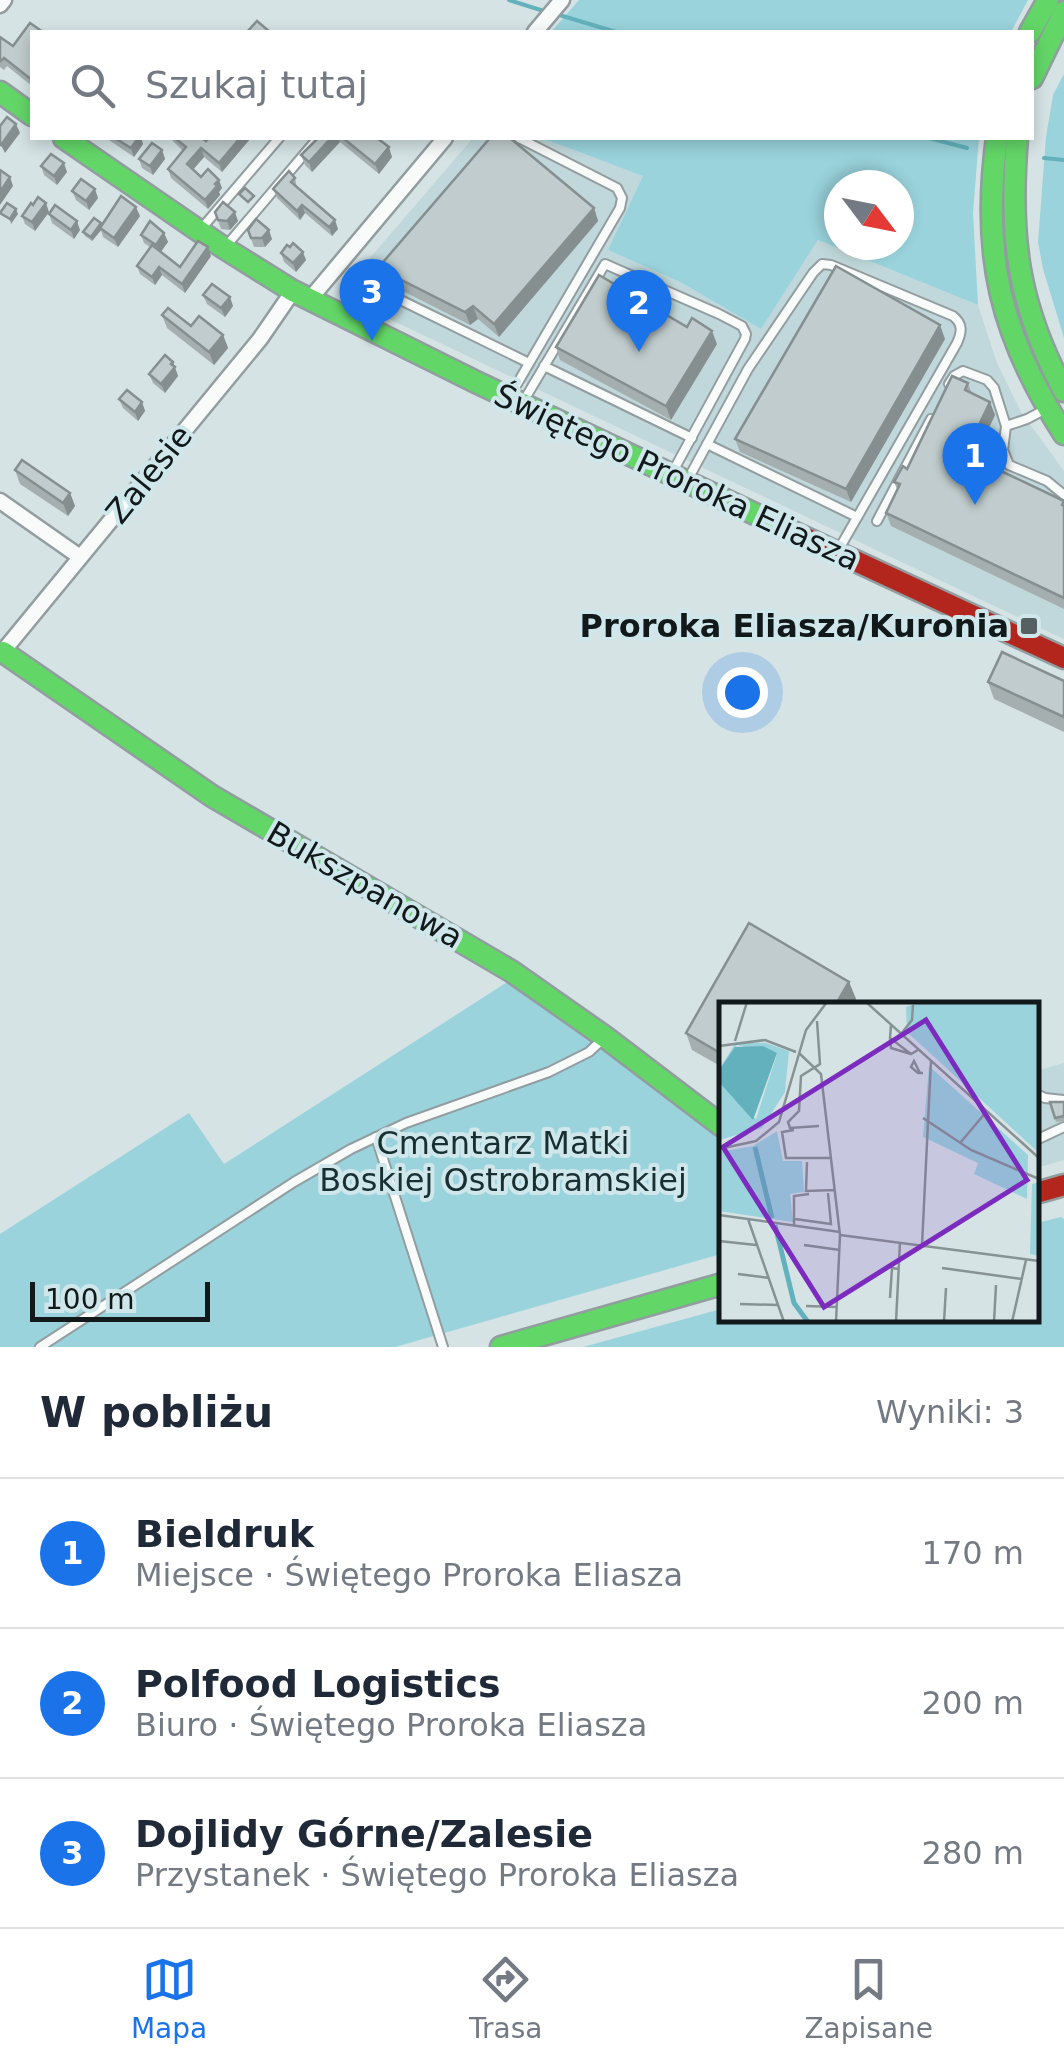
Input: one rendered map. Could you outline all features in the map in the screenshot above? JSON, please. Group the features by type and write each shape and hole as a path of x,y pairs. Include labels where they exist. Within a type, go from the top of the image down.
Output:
{"main road":[{"path":"1031,30 1048,0"},
{"path":"1034,74 1064,12"},
{"path":"0,92 30,114"},
{"name":"Świętego Proroka Eliasza","path":"67,140 199,232 301,295 679,479 1064,658"},
{"path":"998,140 991,206 996,275 1034,384 1064,434"},
{"path":"1017,140 1014,239 1023,298 1064,392"},
{"name":"Bukszpanowa","path":"1,653 212,796 511,971 719,1124"},
{"path":"1039,1192 1064,1185"},
{"path":"502,1347 719,1285"}],"street":[{"path":"537,30 562,0"},
{"name":"Zalesie","path":"1,653 260,338 443,140"},
{"path":"0,502 80,557"}],"lane":[{"path":"199,232 278,140"},
{"path":"224,248 316,140"},
{"path":"516,401 529,363 620,208 622,198 618,188 521,140"},
{"path":"388,263 374,283 376,288 529,363"},
{"path":"516,401 544,366 605,264 719,314 742,326 745,340 692,438 679,479"},
{"path":"679,479 708,444 748,370 822,264 953,316 962,328 957,344 838,553"},
{"path":"544,366 692,438"},
{"path":"946,392 954,376 963,372 987,380 994,388 1006,426 1003,450 1009,465 1047,481 1064,495"},
{"path":"1006,426 1048,407"},
{"path":"877,521 937,408"},
{"path":"708,444 857,517"},
{"path":"40,1347 294,1182 376,1137 549,1072 589,1052 604,1037"},
{"path":"1039,1095 1064,1100"},
{"path":"1039,1139 1064,1127"},
{"path":"376,1137 443,1347"}],"shaded area":[{"path":"471,140 547,140 644,176 608,250 680,282 761,329 818,240 824,242 824,260 867,260 978,305 997,363 1021,412 1064,471 1064,639 345,298 345,287"},
{"path":"1064,1063 1064,1160 1039,1167 1039,1070"}],"green space":[{"path":"579,0 1028,0 1012,30 553,30"},
{"path":"1064,74 1064,338 1038,242 1046,137 1053,95"},
{"path":"547,140 979,140 973,213 978,305 867,260 914,260 914,170 824,170 824,242 818,240 761,329 680,282 608,250 643,176"},
{"name":"Cmentarz Matki Boskiej Ostrobramskiej","path":"512,979 719,1131 719,1255 395,1347 0,1347 0,1234 189,1113 224,1164"},
{"path":"1064,1219 1064,1347 583,1347 719,1310 719,1322 1039,1322 1039,1222"}],"building":[{"path":"257,21 268,30 249,30"},
{"path":"30,23 40,30 30,30 30,78 4,58 0,61 0,37 13,46"},
{"path":"7,117 16,124 1,145 0,126"},
{"path":"118,140 137,140 131,148"},
{"path":"177,140 238,140 219,163 201,148 187,164 201,177 208,169 219,180 205,200 168,169 186,147"},
{"path":"316,140 329,140 309,162 301,155"},
{"path":"345,140 380,140 389,147 375,164"},
{"path":"488,140 512,140 594,208 494,324 473,306 465,312 378,268"},
{"path":"152,143 162,150 150,166 139,159"},
{"path":"51,154 64,163 54,176 41,166"},
{"path":"0,170 10,177 0,192"},
{"path":"289,171 295,178 291,182 335,220 329,227 302,205 297,211 273,189"},
{"path":"81,179 95,189 86,201 72,191"},
{"path":"245,188 254,196 248,202 239,194"},
{"path":"121,196 136,207 114,238 100,228"},
{"path":"38,197 46,203 32,222 22,216"},
{"path":"223,202 235,212 227,221 218,220 215,212"},
{"path":"7,203 16,209 10,219 0,213"},
{"path":"55,205 77,221 71,230 49,214"},
{"path":"94,218 101,223 91,237 83,232"},
{"path":"256,219 269,230 262,238 251,238 248,230"},
{"path":"150,221 164,233 156,245 141,235"},
{"path":"198,241 208,247 182,284 159,267 152,277 137,266 152,245 180,267"},
{"path":"293,243 303,252 293,263 281,253"},
{"path":"836,266 940,325 846,489 735,439"},
{"path":"599,275 687,327 692,318 712,331 666,406 556,347"},
{"path":"212,284 230,297 221,308 203,295"},
{"path":"168,308 191,326 199,316 223,335 209,352 162,315"},
{"path":"165,355 175,367 161,384 149,374"},
{"path":"952,376 968,383 965,390 990,402 965,454 1064,501 1064,598 886,513 900,484 894,482 903,466 907,469"},
{"path":"127,390 142,402 135,412 119,399"},
{"path":"22,460 70,493 63,503 15,470"},
{"path":"1002,652 1064,681 1064,717 988,682"},
{"path":"749,923 849,982 837,1002 719,1002 719,1052 686,1033"},
{"path":"1050,1102 1064,1102 1064,1116 1055,1118"}],"waterway":[{"path":"509,0 547,12"},
{"path":"556,14 609,30"},
{"path":"937,140 967,148"},
{"path":"1044,158 1064,160"}],"traffic: fast":[{"path":"1031,30 1048,0"},
{"path":"1034,74 1064,12"},
{"path":"0,92 30,114"},
{"path":"67,140 293,291 791,531"},
{"path":"997,140 992,219 1000,292 1024,362 1064,434"},
{"path":"1017,140 1014,206 1020,268 1036,328 1064,391"},
{"path":"3,652 212,796 511,971 719,1124"},
{"path":"501,1347 719,1285"}],"traffic: jam":[{"path":"791,531 1064,658"},
{"path":"1039,1192 1064,1185"}],"place":[{"name":"Dojlidy Górne/Zalesie","path":"372,341"},
{"name":"Polfood Logistics","path":"639,352"},
{"name":"Bieldruk","path":"975,505"},
{"name":"Proroka Eliasza/Kuronia","path":"1029,626"}]}
